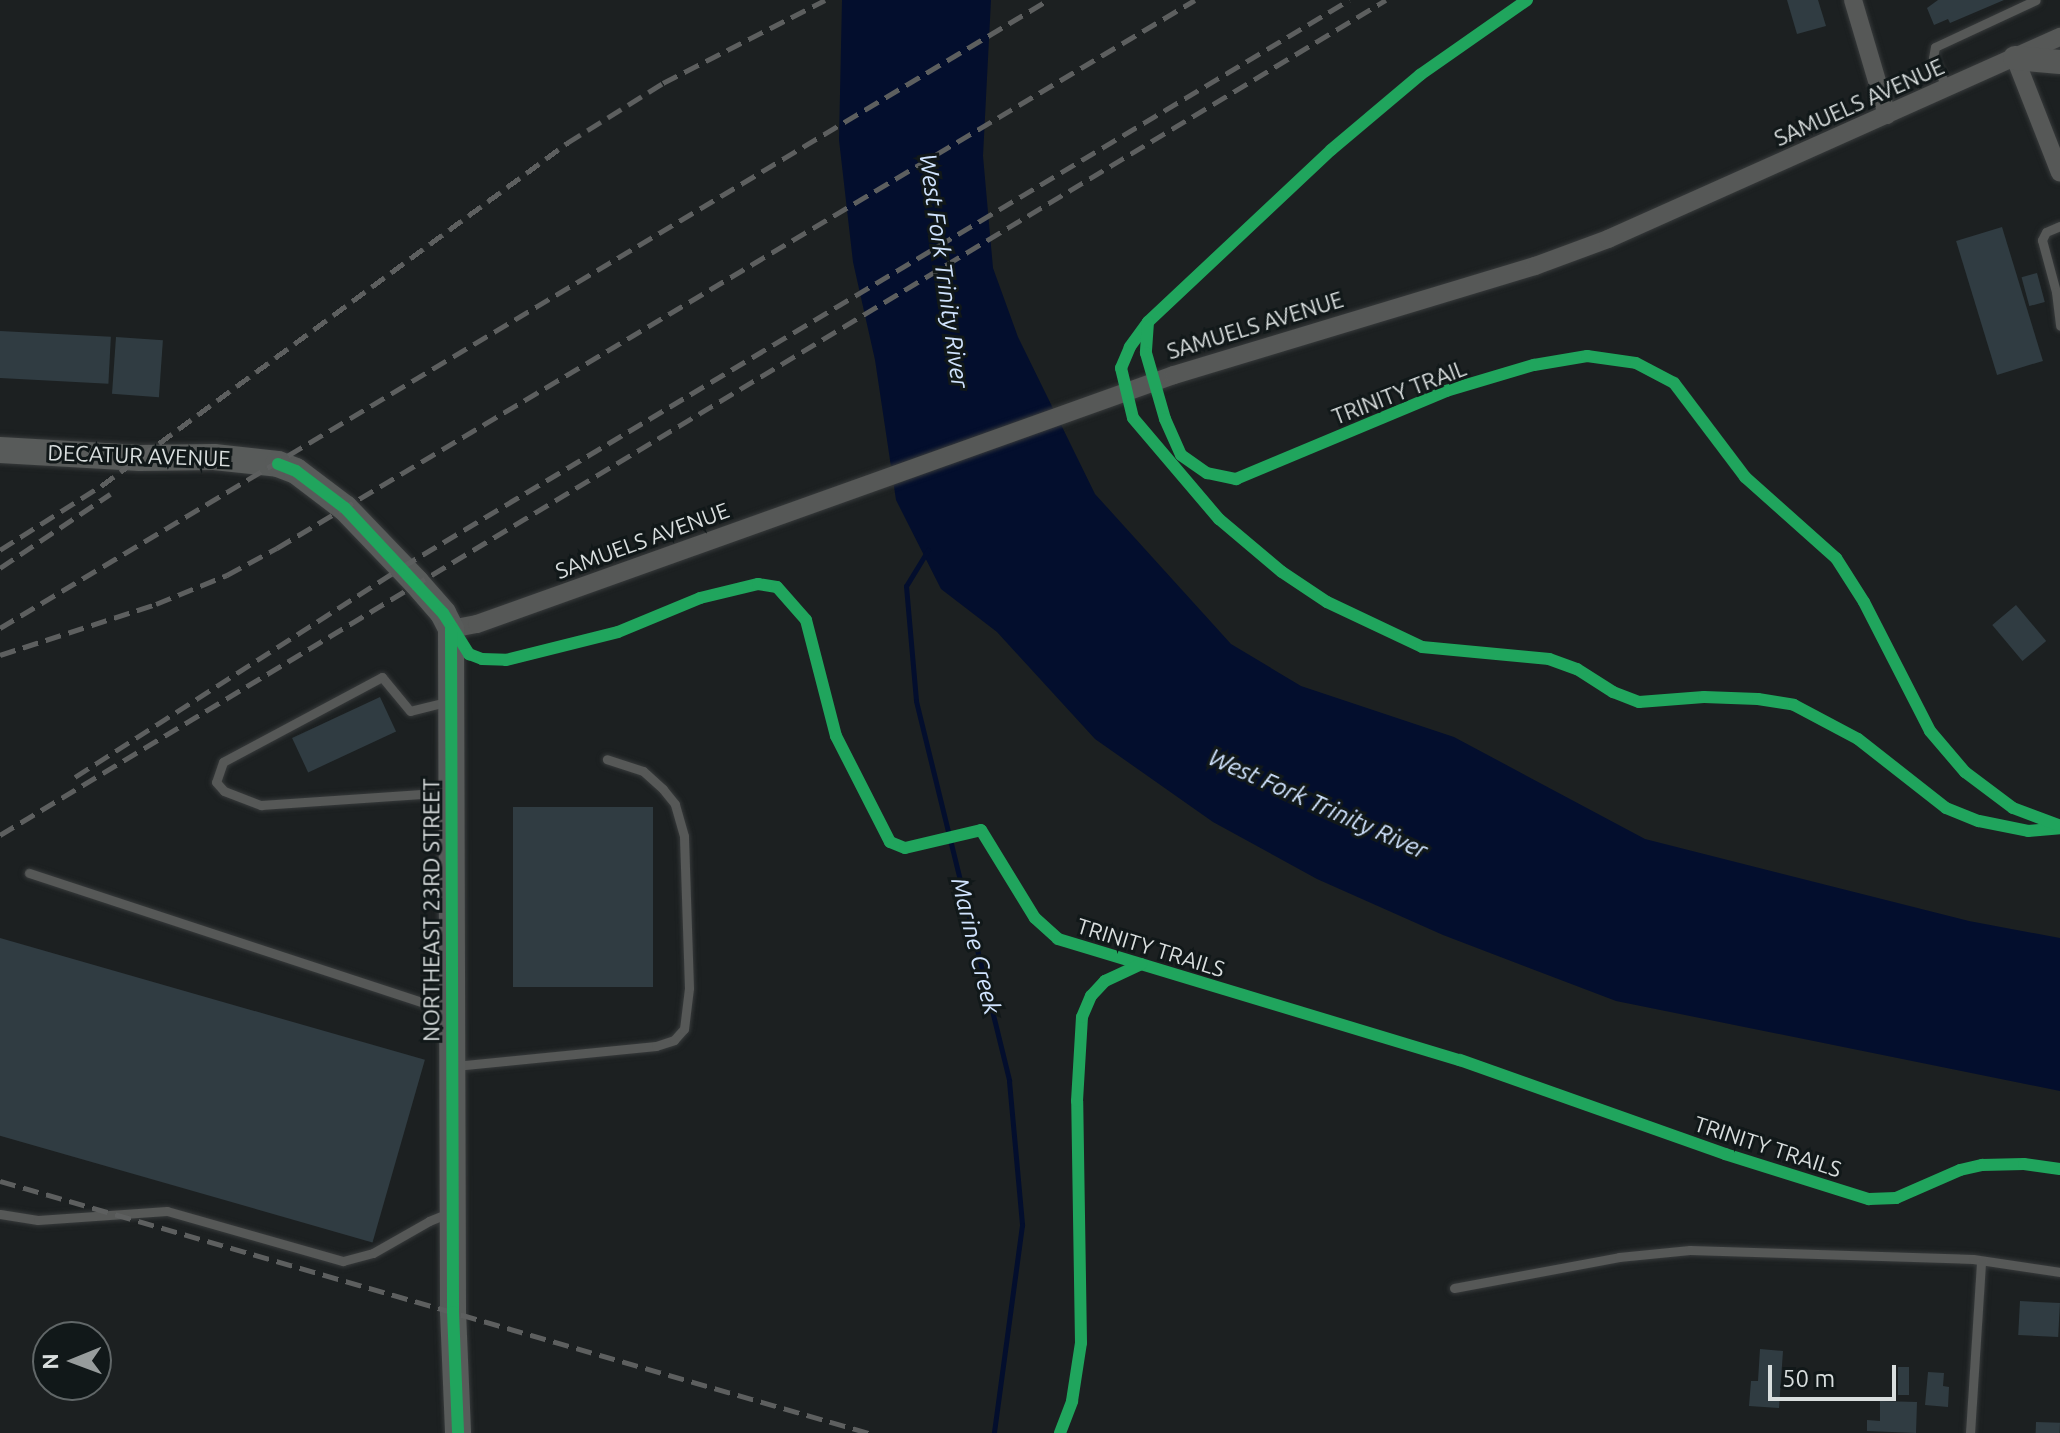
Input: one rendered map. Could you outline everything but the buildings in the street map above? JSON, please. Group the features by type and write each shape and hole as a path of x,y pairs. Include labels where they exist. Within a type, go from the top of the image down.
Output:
{"main road":[{"name":"DECATUR AVENUE","path":"0,450 140,458 214,457 278,464 296,471 345,508 416,582 443,613 451,629"},
{"name":"NORTHEAST 23RD STREET","path":"451,629 451,1012 458,1433"}],"street":[{"path":"1853,0 1887,115"},
{"name":"SAMUELS AVENUE","path":"451,629 477,624 1174,375 1535,266 1608,239 2060,37"},
{"path":"2060,62 2015,58 2060,173"}],"lane":[{"path":"1947,88 1933,58 1935,47 2036,0"},
{"path":"2060,226 2046,232 2042,240 2056,292 2060,326"},
{"path":"450,701 410,711 382,677 223,762 216,782 224,791 261,805 422,794 450,795"},
{"path":"452,1067 656,1046 674,1040 684,1029 689,988 684,836 675,804 643,771 607,759"},
{"path":"29,873 451,1012"},
{"path":"0,1214 38,1220 167,1211 343,1261 373,1253 429,1221 453,1212"},
{"path":"1454,1288 1619,1257 1690,1250 1981,1261 2060,1272"},
{"path":"1970,1433 1981,1261"}],"water":[{"name":"West Fork Trinity River","path":"842,0 991,0 983,156 993,268 1018,337 1095,494 1231,644 1301,686 1454,737 1645,839 1969,921 2060,938 2060,1091 1616,1001 1443,935 1317,879 1213,822 1095,739 997,632 941,589 896,500 875,360 853,262 839,140"}],"waterway":[{"name":"Marine Creek","path":"928,550 906,586 916,701 1009,1081 1022,1225 994,1433"}],"railway":[{"path":"0,550 101,486 567,143 663,83 825,0"},
{"path":"0,628 1048,0"},
{"path":"0,655 156,604 227,575 277,548 1195,0"},
{"path":"75,777 402,567 1349,0"},
{"path":"0,835 1386,0"},
{"path":"0,568 110,494"},
{"path":"0,1181 869,1433"}],"cycle path":[{"path":"1527,0 1420,75 1331,150 1148,322 1130,347 1121,368 1133,418 1219,519 1282,572 1327,602 1422,647 1549,659 1577,669 1613,692 1639,702 1704,697 1758,699 1794,705 1858,739 1946,808 1979,821 2028,831 2060,828"},
{"name":"TRINITY TRAIL","path":"1148,322 1146,353 1165,419 1181,455 1207,473 1236,479 1446,391 1534,365 1587,356 1636,363 1674,383 1745,477 1836,558 1864,602 1930,731 1965,772 2013,808 2058,825"},
{"name":"TRINITY TRAILS","path":"278,464 296,471 345,508 443,613 469,654 482,659 506,660 618,632 700,598 758,584 777,587 806,620 836,736 890,842 905,848 981,830 1035,918 1058,939 1460,1060 1725,1154 1869,1199 1896,1198 1960,1170 1982,1165 2024,1164 2060,1169"},
{"path":"451,629 453,1312 458,1433"},
{"name":"TRINITY TRAILS","path":"1060,1433 1072,1401 1081,1343 1077,1101 1082,1017 1091,996 1105,981 1141,964"}]}
